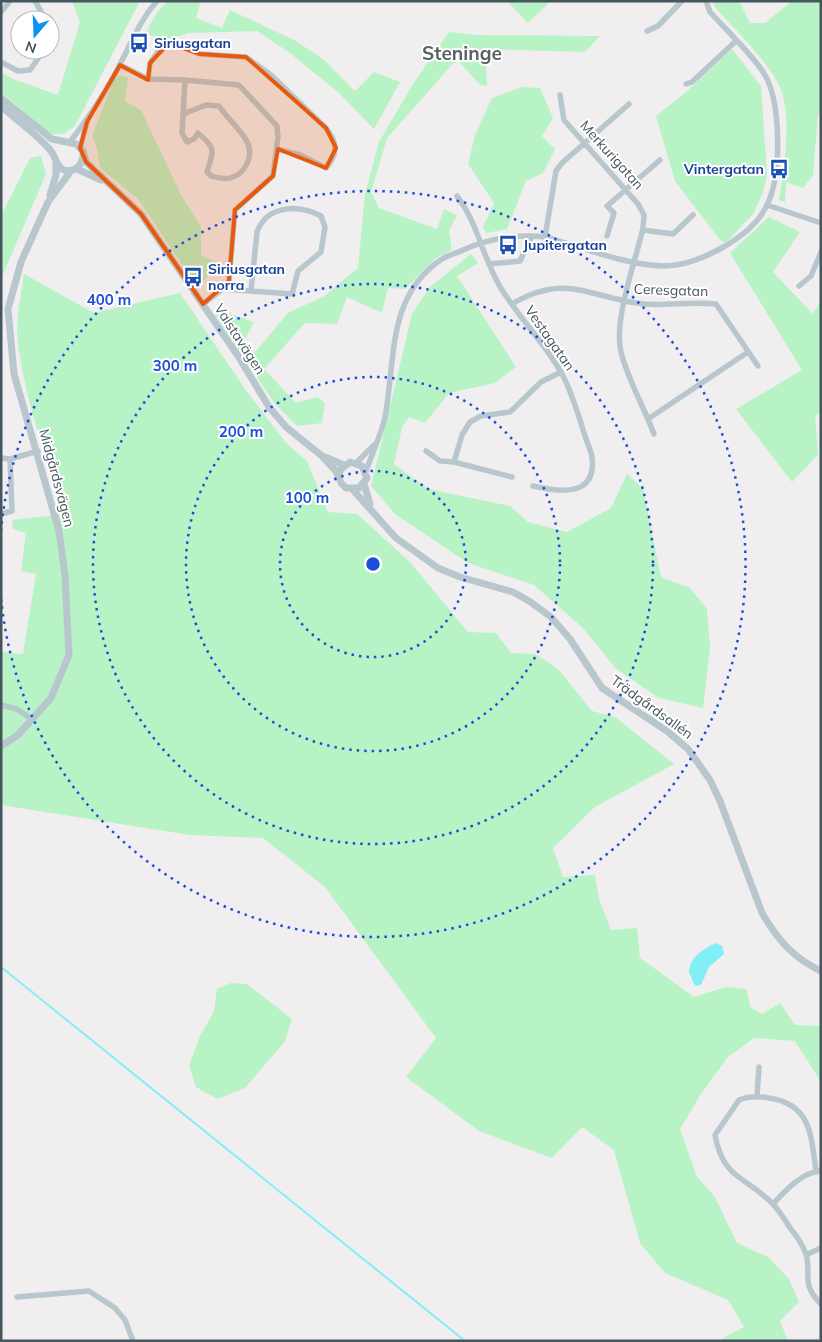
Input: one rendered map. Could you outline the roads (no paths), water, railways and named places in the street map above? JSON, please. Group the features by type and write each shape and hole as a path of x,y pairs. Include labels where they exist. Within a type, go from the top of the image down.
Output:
{"street":[{"path":"1,12 10,1"},
{"path":"56,160 56,151 67,143 87,122 120,65 138,26 157,1"},
{"path":"648,31 658,26 682,1"},
{"path":"353,490 364,484 366,471 385,417 392,351 404,306 420,276 443,258 480,243 511,236 532,236 545,237 635,262 663,266 689,263 716,252 739,236 756,220 767,205 773,182 778,141 774,99 764,74 710,12 706,1"},
{"path":"686,84 692,82 736,41"},
{"path":"148,79 150,63 159,50 169,44 176,44 200,54 246,57 271,75 326,128 333,137 336,148 334,159 326,168 300,155 277,149"},
{"path":"1,62 18,71 30,70 37,60"},
{"path":"120,65 148,79 232,83 243,89 277,126 277,149 273,176 235,210 229,281 203,304"},
{"path":"183,114 206,105 219,106 246,140 250,149 248,162 241,172 229,179 211,176 207,172 214,153 211,144 198,133 194,139 187,142 182,133 183,114 185,80"},
{"name":"Merkurigatan","path":"560,95 564,120 628,189 644,215 643,230 620,318 621,351 654,434"},
{"path":"1,98 45,134 80,148 87,122"},
{"path":"545,237 556,171 629,104"},
{"name":"Valstavägen","path":"1,106 51,150 60,167 106,182"},
{"name":"Valstavägen","path":"80,148 83,156 106,182 140,214 203,304 269,407 286,427 322,456 339,477 341,483 353,490"},
{"path":"74,170 81,164 83,156"},
{"name":"Midgårdsvägen","path":"1,746 33,720 51,698 69,655 65,576 59,530 38,450 14,374 5,316 12,286 48,202 56,175 56,160"},
{"path":"607,236 614,213 607,206 660,160"},
{"name":"Midgårdsvägen","path":"48,202 74,170"},
{"path":"457,196 467,211 480,243"},
{"path":"767,205 821,223"},
{"path":"222,289 292,294 298,272 321,252 324,227 321,216 302,210 277,210 261,223 258,232 251,290"},
{"path":"643,230 673,234 693,215"},
{"path":"488,264 520,261 532,236"},
{"name":"Vestagatan","path":"480,243 488,264 512,304 543,344 561,372 578,410 592,456 592,472 585,484 572,491 556,492 533,486"},
{"path":"799,286 811,276 821,252"},
{"name":"Ceresgatan","path":"512,304 542,289 565,287 625,301 659,305 699,302 716,304 758,366"},
{"path":"648,419 748,352"},
{"path":"454,462 462,435 470,422 481,416 510,412 541,382 561,372"},
{"path":"339,477 344,465 357,462 376,444"},
{"path":"1,458 10,459 38,450"},
{"path":"426,451 440,461 454,462 512,477"},
{"name":"Valstavägen","path":"322,456 344,465"},
{"path":"1,514 12,510 10,459"},
{"path":"357,462 366,471"},
{"name":"Trädgårdsallén","path":"364,484 364,491 372,512"},
{"name":"Trädgårdsallén","path":"353,490 396,538 438,568 460,577 506,590 529,600 551,617 570,639 602,688 668,730 688,749 710,780 720,801 762,913 788,950 821,971"},
{"path":"1,705 18,709 33,720"},
{"path":"757,1096 759,1067"},
{"path":"772,1204 792,1184 818,1171 808,1129 802,1115 794,1105 757,1096 738,1100 715,1135 719,1154 731,1172 772,1204 806,1255 807,1281 815,1298 821,1304"},
{"path":"806,1255 821,1248"},
{"path":"17,1297 89,1291 115,1308 125,1320 133,1341"}],"water":[{"path":"716,943 722,946 724,954 709,967 701,985 695,986 689,972 692,962 702,951"}],"waterway":[{"path":"1,967 465,1341"}],"place":[{"name":"Siriusgatan","path":"139,43"},
{"name":"Vintergatan","path":"779,169"},
{"name":"Jupitergatan","path":"508,245"},
{"name":"Siriusgatan norra","path":"193,277"}],"district":[{"name":"Steninge","path":"462,53"}]}
